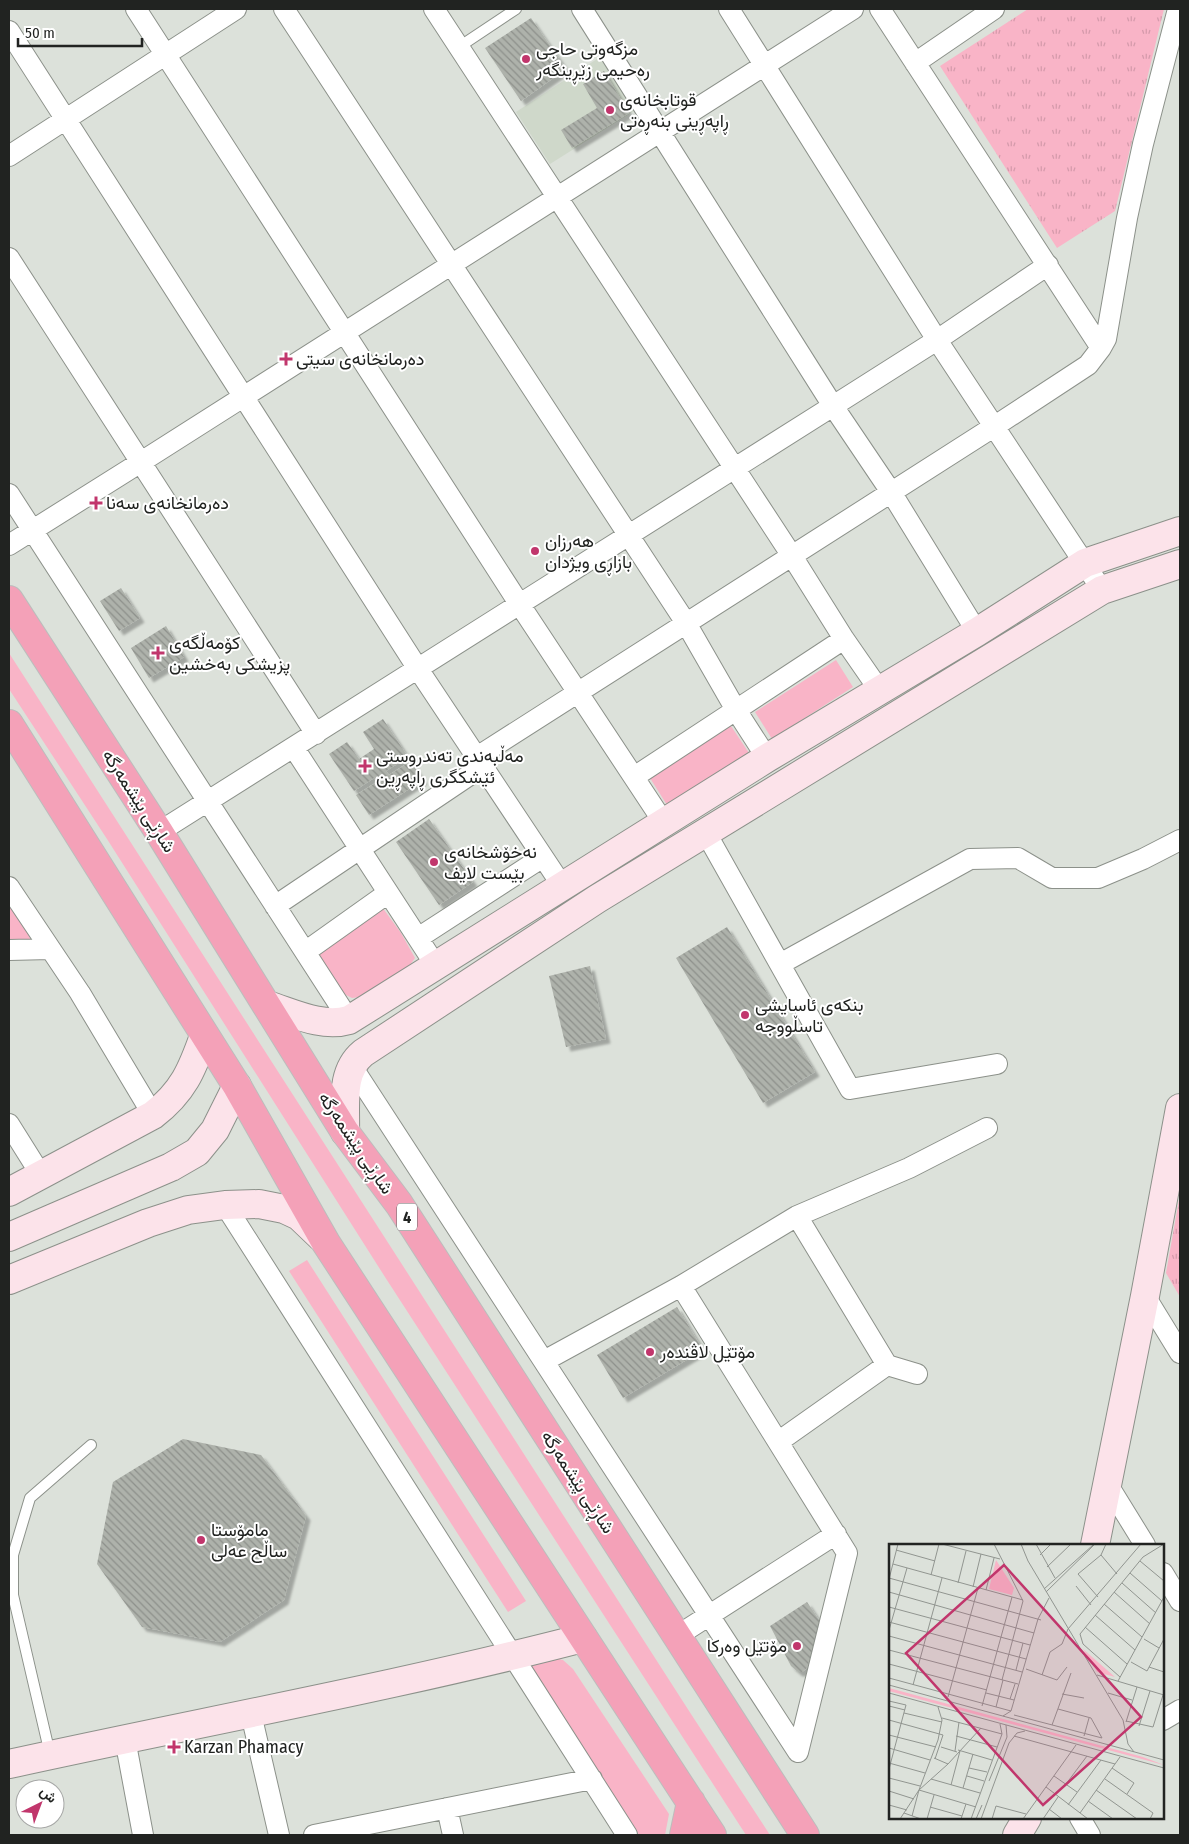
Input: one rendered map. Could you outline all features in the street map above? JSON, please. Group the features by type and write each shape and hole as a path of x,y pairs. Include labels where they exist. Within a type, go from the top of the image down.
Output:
{"highway":[{"name":"شاڕێی پێشمەرگە","path":"9,600 159,832 346,1132 399,1204 805,1835"},
{"path":"9,724 236,1086 326,1242 712,1835"},
{"path":"684,1835 691,1802"}],"main road":[{"path":"267,1005 319,1022 330,1023 349,1020 767,758 978,632 1085,563 1180,530"},
{"path":"346,1132 346,1079 351,1065 363,1053 597,898 1102,590 1180,564"},
{"path":"9,1192 153,1115 172,1098 188,1078 204,1036"},
{"path":"9,1237 171,1167 197,1152 215,1130 236,1086"},
{"path":"1095,1544 1145,1296 1180,1108"},
{"path":"9,1280 148,1223 188,1210 224,1205 259,1204 284,1209 299,1216 326,1242"},
{"path":"9,1764 252,1714 512,1656 583,1638"},
{"path":"1017,1835 1026,1819"}],"street":[{"path":"136,9 520,605 664,823"},
{"path":"9,156 236,9"},
{"path":"284,9 686,624 736,710 767,758"},
{"path":"434,9 792,556 844,639 880,691"},
{"path":"582,9 834,406 891,492 978,632"},
{"path":"729,9 937,340 1102,590"},
{"path":"9,545 853,9"},
{"path":"880,9 1101,348"},
{"path":"915,63 994,9"},
{"path":"275,906 360,850 579,692 1088,365 1101,348 1108,329 1127,218 1143,144 1178,9"},
{"path":"9,31 418,669 563,887"},
{"path":"9,258 316,734"},
{"path":"159,832 834,406 937,340 1048,265"},
{"path":"9,494 349,1020"},
{"path":"634,777 844,639"},
{"path":"294,748 436,966"},
{"path":"706,832 850,1089 997,1064"},
{"path":"780,964 970,859 1018,858 1052,878 1098,878 1143,859 1180,840"},
{"path":"418,938 544,857"},
{"path":"9,887 106,1034 153,1115"},
{"path":"305,952 388,893"},
{"path":"9,950 50,949"},
{"path":"351,1065 798,1752 847,1553 680,1286"},
{"path":"9,1124 41,1175"},
{"path":"544,1361 680,1286 797,1216 909,1168 987,1128"},
{"path":"224,1205 627,1835"},
{"path":"797,1216 888,1366 917,1374"},
{"path":"1145,1296 1180,1353"},
{"path":"778,1442 888,1366"},
{"path":"1108,1485 1144,1544"},
{"path":"677,1636 836,1534"},
{"path":"1164,1575 1180,1601"},
{"path":"1164,1719 1180,1710"},
{"path":"252,1714 278,1835"},
{"path":"125,1739 143,1835"},
{"path":"314,1835 592,1780"},
{"path":"447,1808 453,1835"},
{"path":"1081,1819 1090,1835"}],"lane":[{"path":"459,47 516,9"},
{"path":"50,1755 12,1596 13,1555 30,1498 91,1445"}],"shaded area":[{"path":"600,57 634,111 550,164 516,112"}],"green space":[{"path":"1028,9 1164,9 1115,211 1057,248 940,66"},
{"path":"9,653 770,1835 746,1835 385,1277 107,839 9,689"},
{"path":"836,660 853,687 772,739 755,712"},
{"path":"731,726 749,753 667,805 650,778"},
{"path":"9,898 31,940 9,939"},
{"path":"382,907 401,933 415,958 410,965 360,997 352,998 344,994 317,957 316,945"},
{"path":"1180,1194 1180,1297 1166,1273"},
{"path":"307,1260 526,1601 508,1612 289,1271"},
{"path":"554,1658 563,1660 573,1669 669,1814 665,1835 639,1835 530,1665"}],"building":[{"name":"مزگەوتی حاجی رەحیمی زێڕینگەر","path":"531,18 566,69 521,101 485,48"},
{"name":"قوتابخانەی ڕاپەڕینی بنەڕەتی","path":"604,71 629,113 572,148 561,130 597,108 583,84"},
{"path":"121,588 140,618 119,631 100,601"},
{"name":"کۆمەڵگەی پزیشکی بەخشین","path":"166,626 184,657 149,678 131,648"},
{"name":"مەڵبەندی تەندروستی ئێشکگری ڕاپەڕین","path":"383,719 408,757 386,771 389,775 411,761 423,780 369,815 356,795 377,782 374,778 354,791 329,754 347,742 359,759 374,749 363,732"},
{"name":"نەخۆشخانەی بێست لایف","path":"429,819 473,882 439,905 396,842"},
{"name":"بنکەی ئاسایشی تاسڵووجە","path":"727,927 815,1072 763,1103 676,958"},
{"path":"590,966 606,1039 566,1047 549,976"},
{"name":"مۆتێل لاڤندەر","path":"677,1307 703,1350 623,1398 597,1355"},
{"name":"مامۆستا ساڵح عەلی","path":"183,1439 261,1455 306,1516 284,1600 220,1642 142,1627 97,1564 113,1482"},
{"name":"مۆتێل وەرکا","path":"807,1602 821,1623 807,1668 802,1672 798,1672 791,1666 770,1626"}],"place":[{"name":"مزگەوتی حاجی رەحیمی زێڕینگەر","path":"526,59"},
{"name":"قوتابخانەی ڕاپەڕینی بنەڕەتی","path":"610,110"},
{"name":"دەرمانخانەی سیتی","path":"286,359"},
{"name":"دەرمانخانەی سەنا","path":"96,503"},
{"name":"ھەرزان بازاڕی ویژدان","path":"535,551"},
{"name":"کۆمەڵگەی پزیشکی بەخشین","path":"158,653"},
{"name":"مەڵبەندی تەندروستی ئێشکگری ڕاپەڕین","path":"365,766"},
{"name":"نەخۆشخانەی بێست لایف","path":"434,862"},
{"name":"بنکەی ئاسایشی تاسڵووجە","path":"745,1015"},
{"name":"مۆتێل لاڤندەر","path":"650,1352"},
{"name":"مامۆستا ساڵح عەلی","path":"201,1540"},
{"name":"مۆتێل وەرکا","path":"797,1646"},
{"name":"Karzan Phamacy","path":"174,1747"}]}
